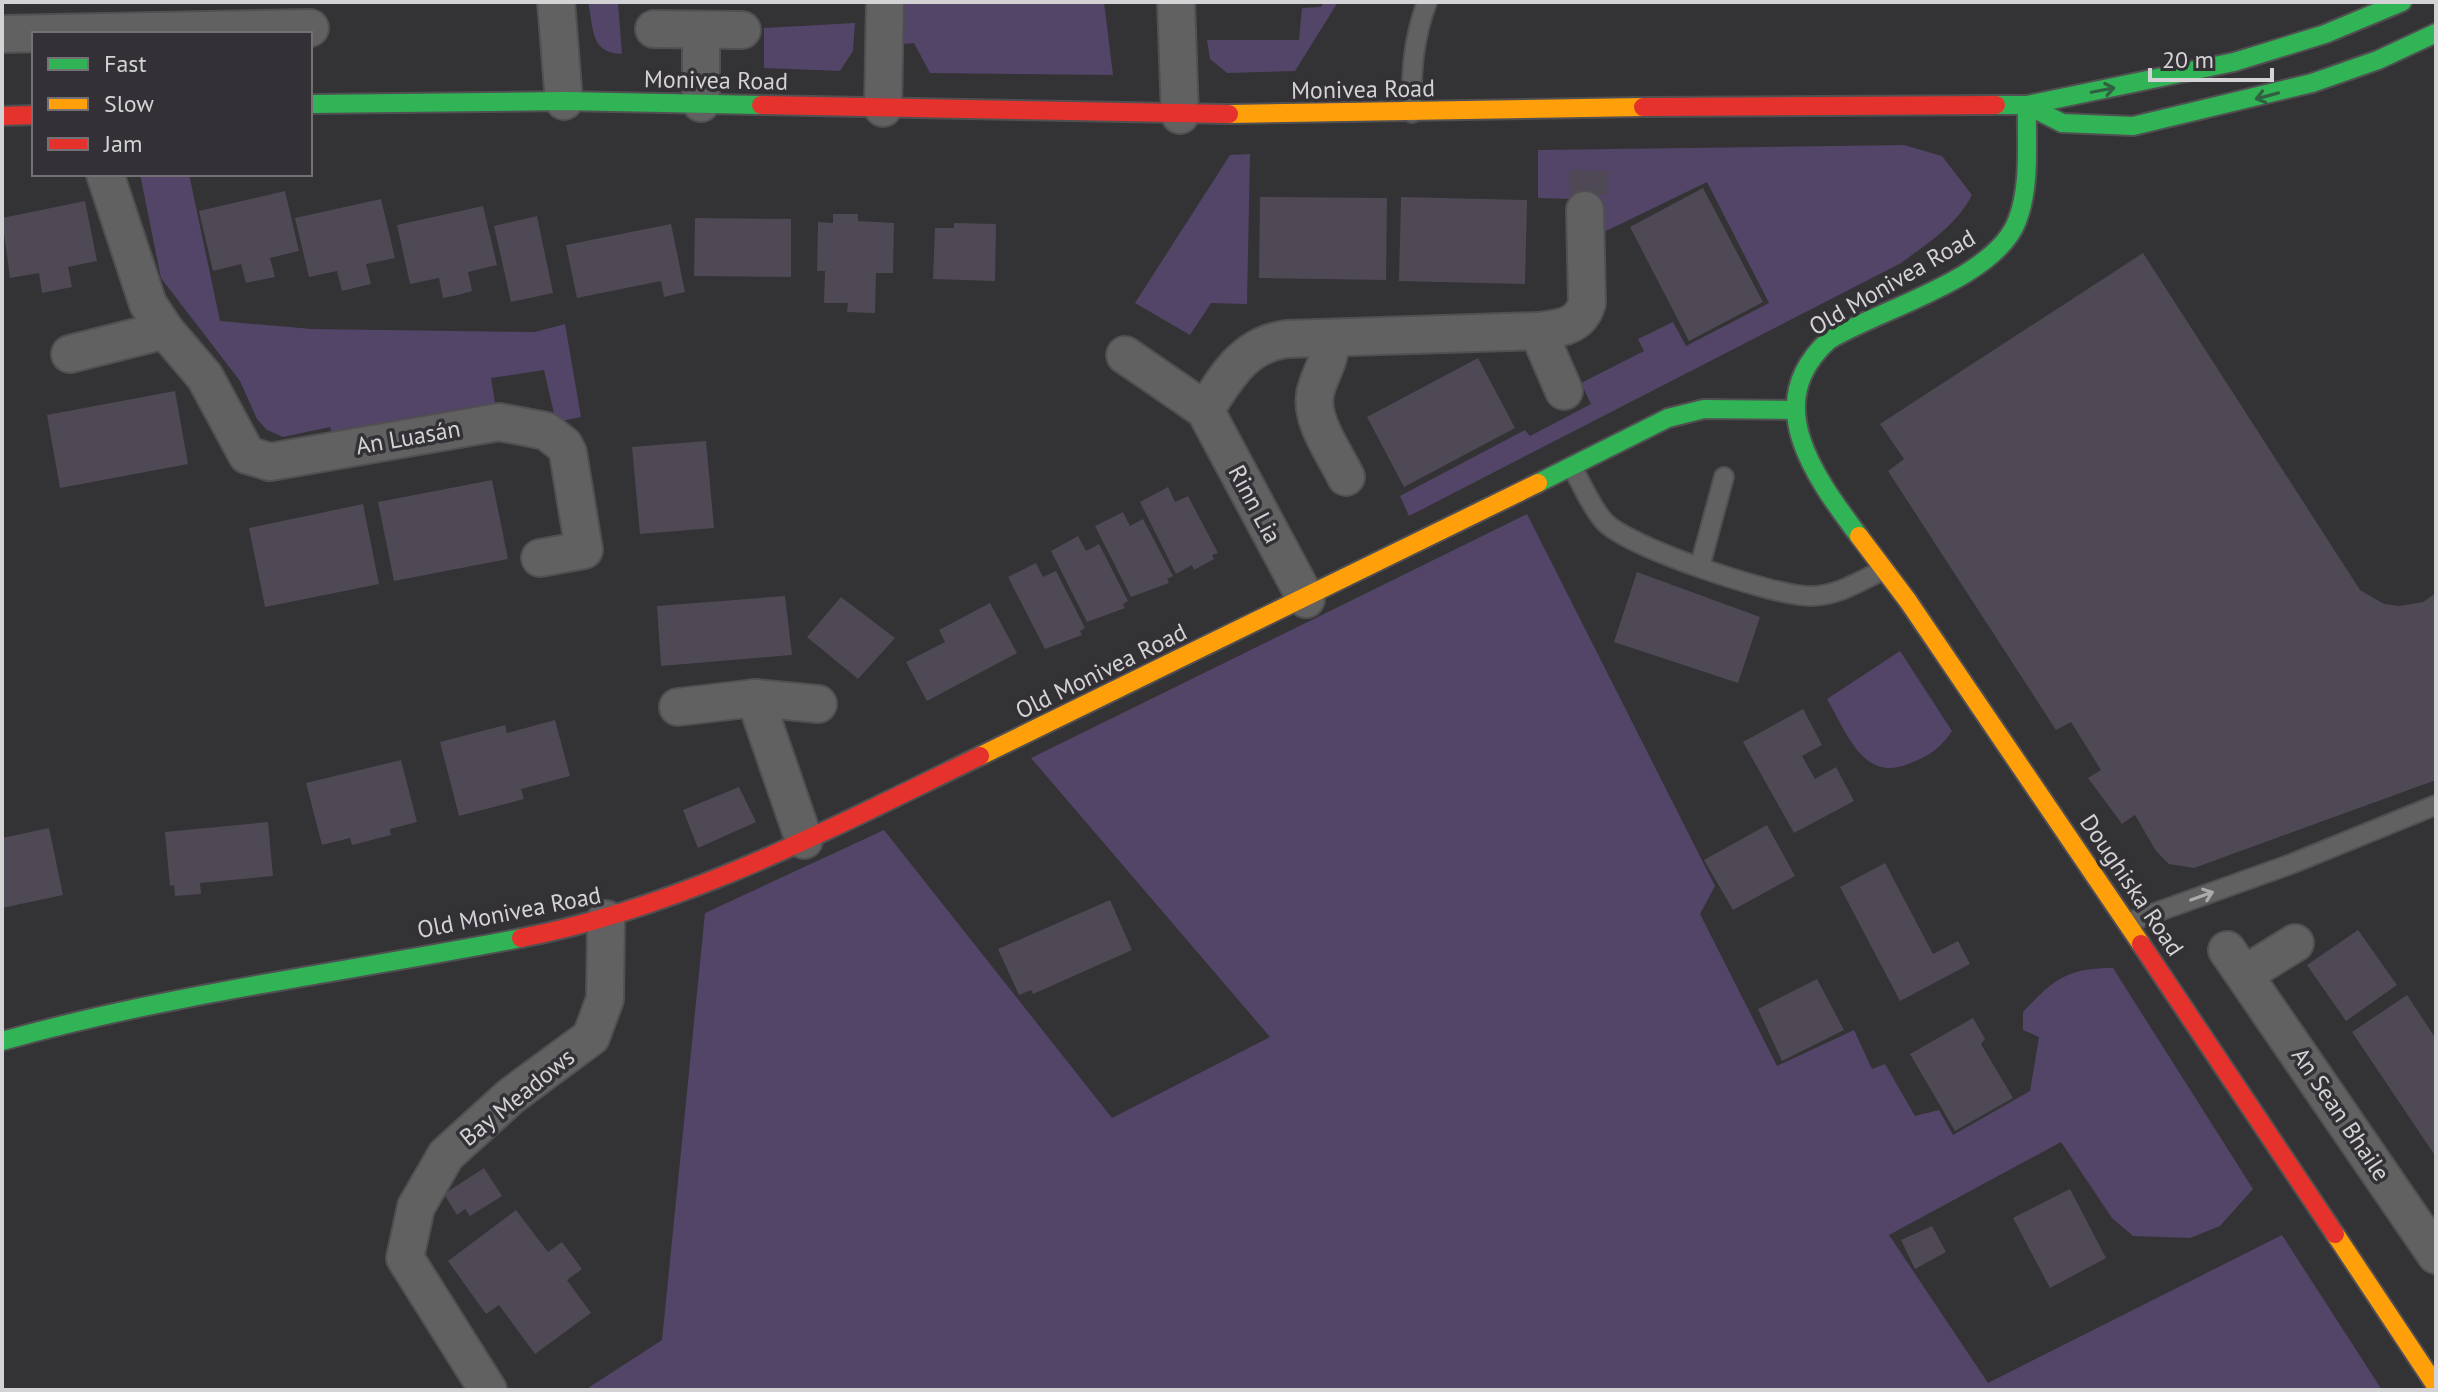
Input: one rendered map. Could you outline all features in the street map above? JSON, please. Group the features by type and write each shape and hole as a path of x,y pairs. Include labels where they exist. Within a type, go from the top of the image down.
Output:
{"street":[{"path":"556,2 564,101"},
{"path":"883,108 885,2"},
{"path":"1176,2 1180,115"},
{"name":"Monivea Road","path":"312,104 564,101 1180,115 2027,105 2234,62 2325,34 2402,2"},
{"path":"105,32 310,28"},
{"path":"654,29 742,30"},
{"path":"701,30 701,103"},
{"path":"2,34 32,33"},
{"path":"2027,105 2062,123 2133,126 2312,83 2378,60 2436,33"},
{"name":"Old Monivea Road","path":"2,1041 137,1005 566,929 689,891 804,840 1306,599 1668,418 1704,409 1794,410 1797,384 1809,359 1834,339 1957,276 1996,250 2013,231 2022,199 2027,105"},
{"path":"2,116 32,115"},
{"name":"An Luasán","path":"106,176 141,289 165,330 205,377 247,455 262,461 499,422 546,431 564,445 568,453 584,550 540,558"},
{"path":"1205,410 1239,360 1261,344 1286,339 1538,331 1569,325 1585,311 1585,210"},
{"path":"70,354 165,330"},
{"path":"1538,331 1564,391"},
{"path":"1331,339 1328,365 1316,389 1315,411 1346,477"},
{"name":"Rinn Lia","path":"1125,355 1205,410 1306,599"},
{"name":"Doughiska Road","path":"1794,410 1797,438 1813,470 1886,568 2129,922 2436,1386"},
{"path":"755,698 804,840"},
{"path":"678,707 755,698 818,704"},
{"name":"Bay Meadows","path":"488,1390 405,1258 416,1207 446,1155 511,1096 591,1037 605,999 606,919"},
{"name":"An Sean Bhaile","path":"2295,943 2236,962 2436,1255"}],"lane":[{"path":"1412,113 1411,69 1415,34 1427,2"},
{"path":"1572,467 1604,522 1634,541 1748,583 1809,596 1849,588 1886,568"},
{"path":"1700,566 1724,477"},
{"path":"2129,922 2291,864 2436,805"}],"shaded area":[{"path":"588,2 618,2 622,54 611,53 598,44"},
{"path":"906,2 1104,2 1113,75 930,73 914,43 903,44 903,5"},
{"path":"1324,2 1338,2 1295,71 1227,73 1210,59 1207,40 1299,40 1302,8 1321,7"},
{"path":"855,23 853,51 840,71 764,68 764,28"},
{"path":"1904,145 1942,156 1972,195 1950,225 1901,263 1409,516 1400,496 1525,430 1530,436 1591,404 1581,383 1644,351 1638,339 1673,322 1686,346 1769,303 1707,182 1600,234 1602,200 1538,198 1538,150"},
{"path":"1250,154 1247,304 1211,303 1190,335 1135,303 1230,155"},
{"path":"140,176 189,176 220,321 312,329 535,332 565,324 581,417 556,422 544,370 491,378 495,403 333,437 330,427 283,437 267,430 257,419 240,381 161,278"},
{"path":"1527,514 1715,886 1700,914 1777,1066 1854,1030 1872,1069 1885,1064 1915,1116 1939,1110 1953,1135 2030,1091 2039,1037 2023,1030 2023,1012 2053,984 2072,973 2113,968 2253,1189 2220,1226 2190,1238 2133,1236 2112,1218 2061,1142 1889,1235 1988,1383 2282,1235 2382,1390 585,1390 662,1340 705,913 884,830 1112,1118 1270,1037 1031,758"},
{"path":"1900,651 1952,731 1939,747 1922,758 1892,768 1879,766 1858,751 1827,699"}],"building":[{"path":"1570,170 1608,171 1607,195 1569,194"},
{"path":"1703,188 1763,302 1689,341 1630,227"},
{"path":"285,191 299,251 270,258 275,277 246,283 241,264 213,271 199,211"},
{"path":"1260,197 1387,198 1386,280 1259,278"},
{"path":"1401,197 1527,200 1525,284 1399,281"},
{"path":"381,199 395,258 366,264 371,284 342,291 337,271 309,277 295,218"},
{"path":"85,201 97,261 68,267 72,287 42,293 39,273 10,278 2,218"},
{"path":"483,206 497,265 468,272 472,291 458,295 443,298 439,278 410,284 397,225"},
{"path":"833,214 858,214 858,221 894,223 893,273 876,273 875,313 847,312 848,303 824,303 825,271 817,271 818,222 833,223"},
{"path":"537,216 553,293 511,302 494,226"},
{"path":"695,218 791,219 791,277 694,276"},
{"path":"954,223 996,224 995,281 933,279 935,228 954,228"},
{"path":"671,224 685,292 664,297 661,281 577,298 566,245"},
{"path":"2143,253 2360,590 2384,604 2399,606 2423,602 2436,593 2436,780 2194,868 2169,864 2156,851 2135,815 2122,824 2088,778 2101,770 2071,722 2056,730 1888,471 1904,459 1880,424"},
{"path":"1478,358 1515,428 1404,487 1367,417"},
{"path":"175,391 188,464 60,488 47,415"},
{"path":"706,441 714,528 640,534 632,447"},
{"path":"492,480 508,559 394,581 378,502"},
{"path":"1168,487 1175,502 1188,496 1218,553 1212,555 1214,559 1194,570 1192,565 1176,574 1140,502"},
{"path":"363,504 379,584 265,607 249,528"},
{"path":"1123,512 1130,526 1143,519 1173,576 1167,579 1169,583 1131,597 1095,526"},
{"path":"1078,536 1086,551 1099,544 1128,601 1123,604 1125,608 1087,622 1051,551"},
{"path":"1036,563 1043,577 1056,571 1085,628 1080,631 1082,635 1045,649 1008,577"},
{"path":"1637,572 1760,617 1738,683 1614,642"},
{"path":"785,596 792,655 661,666 657,606"},
{"path":"841,597 895,638 858,679 807,637"},
{"path":"990,603 1017,653 927,701 906,662 945,642 939,630"},
{"path":"1803,709 1822,745 1802,756 1815,779 1836,767 1854,801 1794,833 1743,742"},
{"path":"555,720 570,776 521,789 524,799 459,816 440,742 505,725 507,733"},
{"path":"401,760 417,822 390,829 391,835 352,845 350,838 322,845 306,783"},
{"path":"739,787 756,822 698,848 683,810"},
{"path":"268,822 273,876 200,883 201,894 175,896 174,885 170,886 165,832"},
{"path":"1767,825 1795,876 1733,910 1704,860"},
{"path":"49,828 63,895 2,908 2,838"},
{"path":"1885,863 1933,954 1958,941 1970,964 1900,1001 1840,887"},
{"path":"1110,900 1132,950 1033,994 1031,990 1019,995 998,949"},
{"path":"2358,930 2397,985 2346,1021 2307,965"},
{"path":"1817,979 1844,1030 1782,1061 1758,1009"},
{"path":"2407,995 2436,1039 2436,1157 2352,1032"},
{"path":"1973,1018 1985,1039 1981,1044 2013,1098 1955,1131 1910,1054"},
{"path":"484,1168 502,1196 470,1216 465,1209 457,1215 444,1194"},
{"path":"2070,1189 2106,1258 2050,1288 2013,1218"},
{"path":"516,1210 548,1252 562,1242 582,1269 567,1280 591,1313 535,1354 499,1305 486,1314 448,1261"},
{"path":"1932,1226 1946,1252 1915,1269 1901,1240"}],"traffic: fast":[{"path":"1996,105 2027,105 2234,62 2325,34 2402,2"},
{"path":"2027,105 2062,123 2133,126 2312,83 2378,60 2436,33"},
{"path":"312,104 564,101 761,105"},
{"path":"1859,536 1826,489 1801,440 1796,414 1798,389 1808,364 1829,340 1961,276 1986,260 2005,241 2017,221 2024,193 2027,105"},
{"path":"1538,483 1668,418 1704,409 1794,410"},
{"path":"2,1041 195,996 521,938"}],"traffic: slow":[{"path":"1229,114 1643,107"},
{"path":"980,756 1538,483"},
{"path":"1859,536 1908,601 2141,944"},
{"path":"2335,1234 2436,1386"}],"traffic: jam":[{"path":"761,105 1229,114"},
{"path":"1643,107 1996,105"},
{"path":"2,116 32,115"},
{"path":"521,938 582,924 699,885 813,837 980,756"},
{"path":"2141,944 2335,1234"}]}
